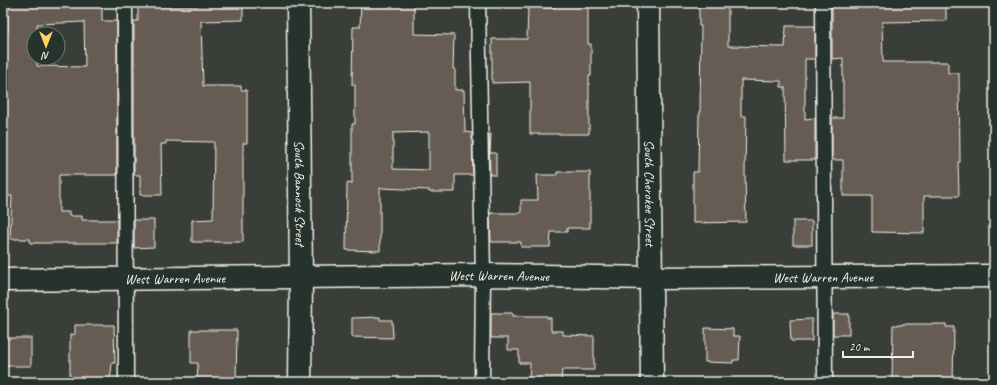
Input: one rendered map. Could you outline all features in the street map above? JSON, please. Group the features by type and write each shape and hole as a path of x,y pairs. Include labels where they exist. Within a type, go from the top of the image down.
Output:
{"street":[{"name":"South Bannock Street","path":"298,3 301,278 300,382"},
{"name":"South Cherokee Street","path":"648,3 652,382"},
{"name":"West Warren Avenue","path":"3,280 483,275 652,278 994,276"}],"lane":[{"path":"125,3 126,382"},
{"path":"478,3 483,275 482,382"},
{"path":"823,3 824,382"}],"building":[{"path":"8,3 102,3 102,21 117,21 117,175 59,175 59,212 69,212 69,216 82,216 82,220 117,220 117,243 30,243 30,239 10,239 12,196 3,196 3,68 5,68 6,32 8,32"},
{"path":"138,3 162,3 162,6 198,6 198,3 243,3 243,20 201,21 203,86 241,86 241,90 247,90 247,143 243,143 243,242 192,242 192,220 213,219 214,142 166,141 166,144 161,144 162,195 140,195 140,175 134,175 134,21 138,21"},
{"path":"361,3 414,3 414,34 454,35 453,69 455,69 455,90 464,90 465,132 472,133 473,175 455,175 455,192 429,192 429,190 380,188 380,251 346,250 347,183 352,184 352,124 355,124 355,85 352,85 353,27 360,27","holes":["429,132 429,170 393,169 393,133"]},
{"path":"554,3 588,3 588,44 591,44 591,76 589,76 589,134 530,134 530,82 492,83 492,39 527,39 528,7 554,8"},
{"path":"699,3 728,3 728,46 785,47 786,26 815,26 815,59 805,59 805,119 815,118 815,160 786,160 785,87 781,87 781,81 741,80 741,116 746,116 746,222 693,223 693,172 698,172 700,115 701,26 699,26"},
{"path":"832,3 946,3 946,21 882,22 883,62 948,62 948,73 959,73 959,196 924,196 924,233 872,232 872,196 843,196 843,160 832,160 832,118 843,118 843,58 832,59"},
{"path":"489,134 491,134 490,153 496,153 496,175 490,175"},
{"path":"557,172 590,172 590,228 567,228 567,232 551,232 550,247 521,247 521,242 491,242 490,213 521,213 521,200 538,200 537,175 557,175"},
{"path":"134,220 154,220 154,247 134,248"},
{"path":"793,221 812,221 812,245 793,245"},
{"path":"491,313 513,313 513,316 547,316 547,318 551,318 551,331 563,331 563,335 594,336 594,370 562,370 561,381 529,379 530,363 519,363 519,350 508,350 508,338 491,338"},
{"path":"833,314 849,314 849,335 833,335"},
{"path":"380,317 380,320 392,320 393,338 352,337 352,318"},
{"path":"812,319 812,341 791,341 790,320"},
{"path":"946,324 946,327 954,327 953,382 892,382 893,325"},
{"path":"75,325 114,325 115,363 112,363 110,382 70,382 70,335 75,334"},
{"path":"705,328 733,329 733,336 740,336 739,360 733,360 733,363 705,362"},
{"path":"191,330 237,330 236,382 197,382 198,363 191,363"},
{"path":"3,338 31,338 31,366 3,366"}]}
